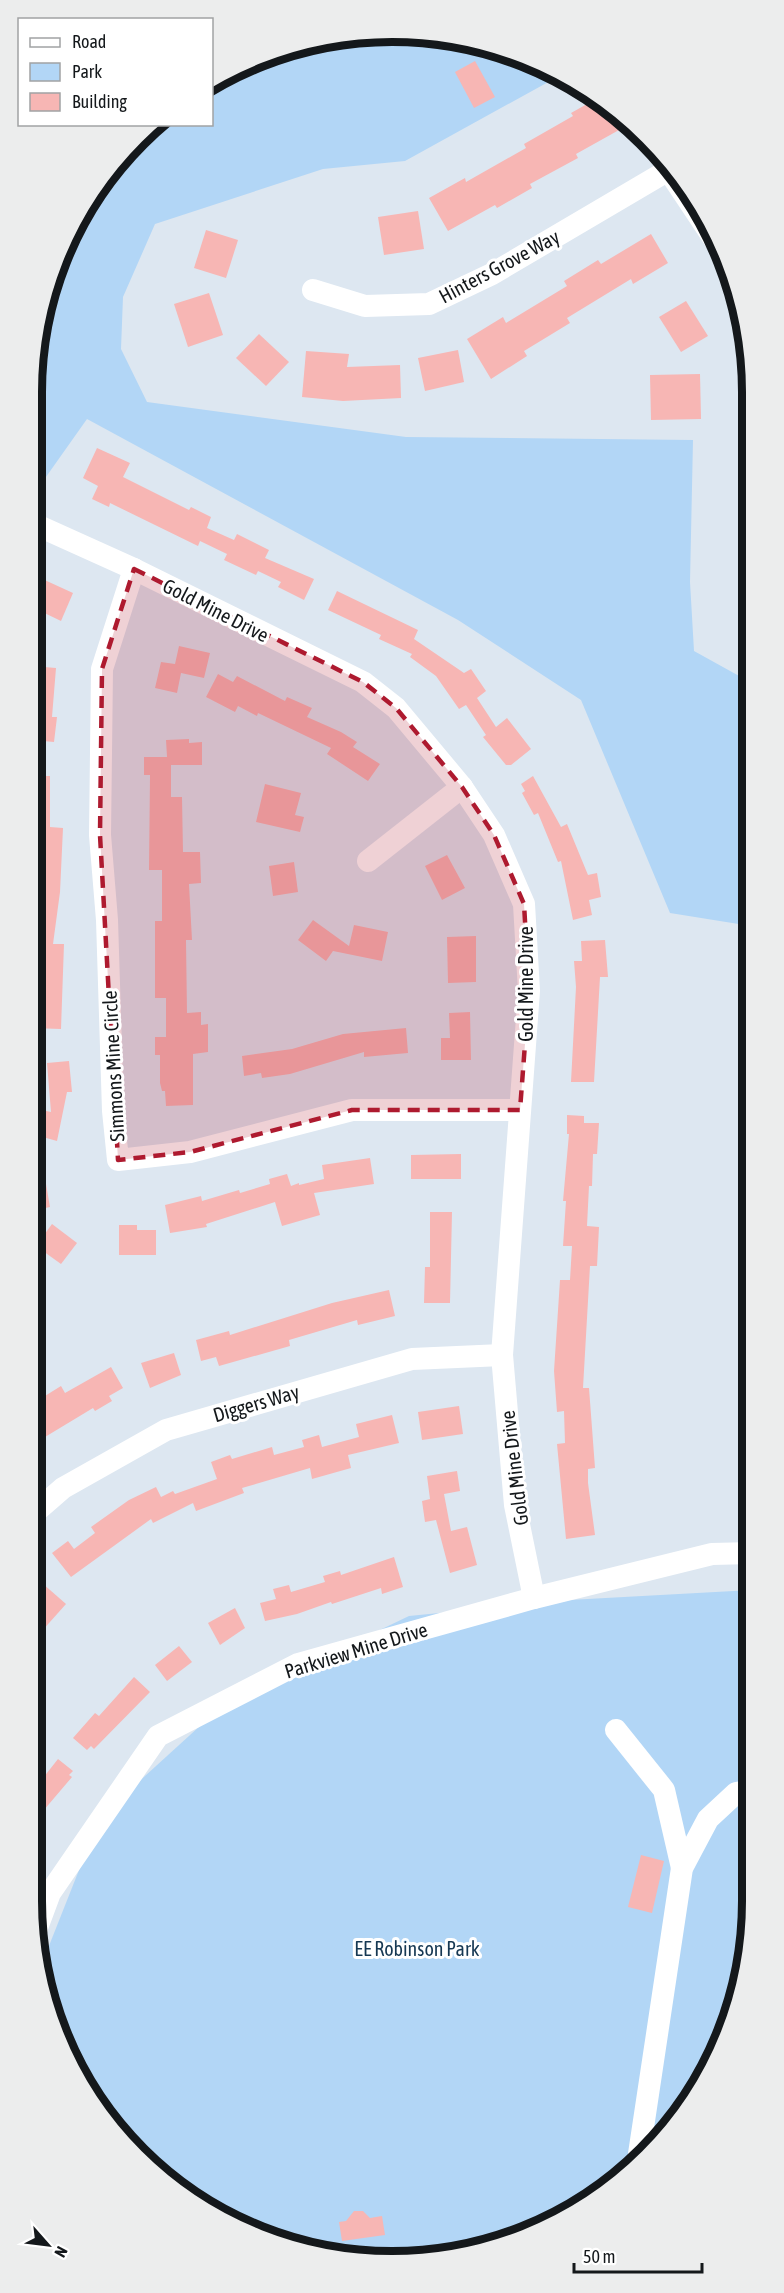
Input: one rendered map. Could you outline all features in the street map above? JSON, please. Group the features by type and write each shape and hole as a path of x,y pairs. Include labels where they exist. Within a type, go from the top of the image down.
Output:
{"street":[{"name":"Hinters Grove Way","path":"313,290 365,306 429,304 492,274 664,172"},
{"name":"Gold Mine Drive","path":"42,528 134,569 363,682 396,708 462,787 494,835 524,904 529,991 502,1355 515,1505 534,1598"},
{"name":"Simmons Mine Circle","path":"134,569 102,669 100,835 107,920 112,1111 118,1160 190,1152 352,1110 520,1110"},
{"path":"368,861 462,787"},
{"name":"Diggers Way","path":"42,1506 63,1488 166,1430 412,1359 502,1355"},
{"name":"Parkview Mine Drive","path":"43,1913 50,1893 158,1736 298,1664 534,1598 712,1554 742,1553"},
{"path":"616,1730 664,1790 682,1868"},
{"path":"640,2147 682,1868 708,1819 736,1793 742,1792"}],"highlighted area":[{"path":"134,569 363,682 396,708 462,787 494,835 524,904 529,991 520,1110 352,1110 190,1152 118,1160 100,835 102,669"}],"green space":[{"path":"392,42 438,45 483,54 551,80 405,161 323,169 155,224 123,297 121,349 147,402 406,437 693,440 690,582 694,651 742,678 742,925 670,913 581,700 458,620 87,419 42,483 42,392 45,346 61,279 78,237 101,198 129,161 165,126 213,126 213,92 217,89 279,61 346,45"},
{"name":"EE Robinson Park","path":"742,1591 742,1901 739,1947 723,2014 695,2076 655,2132 605,2179 547,2215 483,2239 415,2250 346,2248 279,2232 217,2204 161,2164 114,2114 78,2056 54,1992 46,1953 100,1817 223,1705 409,1616 569,1600"}],"building":[{"path":"475,61 495,97 474,108 455,72"},
{"path":"589,103 622,128 576,154 578,158 530,184 532,188 497,208 495,205 448,231 429,198 465,178 466,182 526,148 524,144 573,116 571,113"},
{"path":"418,211 424,249 384,255 378,217"},
{"path":"206,230 238,240 226,278 194,268"},
{"path":"651,234 668,263 633,284 631,279 567,318 570,323 524,351 527,356 491,379 467,339 503,317 506,323 567,286 564,281 598,260 601,264"},
{"path":"209,293 223,335 188,347 174,304"},
{"path":"686,301 708,336 681,352 659,317"},
{"path":"259,334 289,362 266,386 236,358"},
{"path":"458,350 464,382 425,391 418,358"},
{"path":"306,351 349,354 347,367 400,365 401,398 343,401 302,397"},
{"path":"700,374 701,419 651,420 650,375"},
{"path":"97,448 130,463 123,477 189,510 191,507 211,517 207,528 234,540 237,534 269,550 265,558 314,579 304,600 278,587 281,582 258,571 256,575 224,560 227,554 200,541 198,546 110,503 109,507 92,499 98,486 83,478"},
{"path":"42,579 73,593 61,621 42,612"},
{"path":"337,591 418,630 414,639 464,673 471,669 486,691 477,698 496,727 507,718 531,749 511,765 506,765 483,737 486,735 466,705 459,709 436,676 410,657 412,654 379,639 381,635 328,610"},
{"path":"179,646 210,653 204,678 181,673 177,693 155,688 161,662 175,664"},
{"path":"42,667 56,668 52,717 57,717 54,742 42,741"},
{"path":"218,674 233,682 237,676 285,701 287,697 312,708 307,717 357,742 353,747 380,764 368,781 327,754 331,748 258,713 257,716 238,706 235,712 206,697"},
{"path":"189,739 189,743 202,742 202,765 171,765 171,797 182,797 183,852 200,852 201,883 189,884 192,940 186,940 187,1013 201,1012 201,1025 208,1024 208,1052 193,1054 193,1105 166,1106 165,1091 162,1091 160,1083 160,1055 155,1055 155,1037 166,1037 166,998 155,998 155,921 162,921 162,870 149,870 150,775 144,775 144,757 167,757 166,740"},
{"path":"42,776 50,776 50,827 63,828 60,892 53,944 64,944 61,1029 42,1028"},
{"path":"533,776 561,827 567,824 588,875 597,873 601,897 589,900 592,915 573,920 561,861 558,862 538,813 534,815 522,793 525,791 521,784"},
{"path":"265,784 301,793 295,815 304,817 300,832 256,822"},
{"path":"447,855 465,888 442,900 425,866"},
{"path":"294,862 298,892 273,896 269,866"},
{"path":"313,920 349,946 354,925 388,932 382,961 333,951 326,961 298,940"},
{"path":"476,936 476,982 448,983 447,937"},
{"path":"605,940 608,977 600,977 594,1082 571,1082 576,987 574,961 582,961 581,941"},
{"path":"470,1012 471,1060 441,1060 441,1038 450,1038 449,1013"},
{"path":"406,1028 408,1053 364,1057 364,1052 290,1074 262,1078 261,1073 244,1076 242,1056 292,1049 343,1034"},
{"path":"69,1061 72,1092 67,1092 57,1141 42,1137 42,1110 51,1112 47,1063"},
{"path":"567,1115 584,1116 584,1123 599,1123 597,1154 593,1154 592,1186 589,1186 587,1226 599,1227 597,1266 590,1266 583,1388 589,1388 595,1468 588,1469 588,1483 595,1535 566,1539 557,1444 565,1443 564,1411 557,1412 554,1371 560,1280 570,1280 572,1246 563,1246 566,1201 563,1201 569,1134 567,1134"},
{"path":"461,1154 461,1179 411,1179 411,1155"},
{"path":"370,1158 374,1184 314,1193 320,1215 282,1226 275,1202 206,1224 207,1227 170,1233 165,1205 201,1196 202,1201 239,1190 240,1193 270,1184 269,1179 287,1174 291,1186 299,1183 299,1185 324,1179 322,1165"},
{"path":"42,1161 50,1207 42,1209"},
{"path":"430,1212 452,1212 450,1303 424,1303 425,1267 430,1267"},
{"path":"52,1224 77,1243 61,1264 42,1250 42,1238"},
{"path":"119,1225 137,1225 137,1230 156,1230 156,1255 119,1255"},
{"path":"389,1290 395,1316 358,1325 357,1320 289,1340 290,1346 219,1366 216,1357 201,1361 196,1340 229,1331 230,1335 332,1303"},
{"path":"174,1353 181,1375 150,1388 141,1363"},
{"path":"111,1367 123,1388 109,1396 112,1401 95,1411 93,1408 45,1437 42,1432 42,1398 61,1386 65,1393"},
{"path":"459,1406 463,1434 422,1440 418,1412"},
{"path":"392,1415 399,1443 348,1455 351,1468 312,1479 310,1468 242,1488 244,1493 196,1511 193,1503 153,1523 151,1519 71,1577 52,1553 68,1541 74,1549 95,1533 91,1527 129,1500 156,1487 161,1497 173,1491 175,1494 217,1479 211,1462 230,1455 232,1459 272,1447 274,1455 304,1447 302,1440 319,1435 322,1447 359,1437 356,1424"},
{"path":"457,1471 460,1491 444,1494 451,1531 467,1527 477,1565 450,1573 436,1520 425,1522 422,1501 430,1499 427,1476"},
{"path":"394,1557 403,1587 382,1594 381,1588 297,1614 265,1621 260,1603 276,1599 273,1589 289,1585 291,1592 325,1582 323,1576 340,1571 341,1575"},
{"path":"42,1583 66,1604 42,1631"},
{"path":"235,1608 245,1628 220,1645 208,1623"},
{"path":"179,1646 192,1662 167,1681 155,1665"},
{"path":"134,1677 150,1692 94,1749 91,1746 87,1750 73,1738 95,1713 99,1716"},
{"path":"58,1759 73,1771 69,1775 72,1777 42,1812 42,1779"},
{"path":"641,1855 664,1861 652,1913 628,1907"},
{"path":"354,2211 363,2211 370,2218 382,2216 385,2235 342,2241 339,2222 346,2221"}]}
